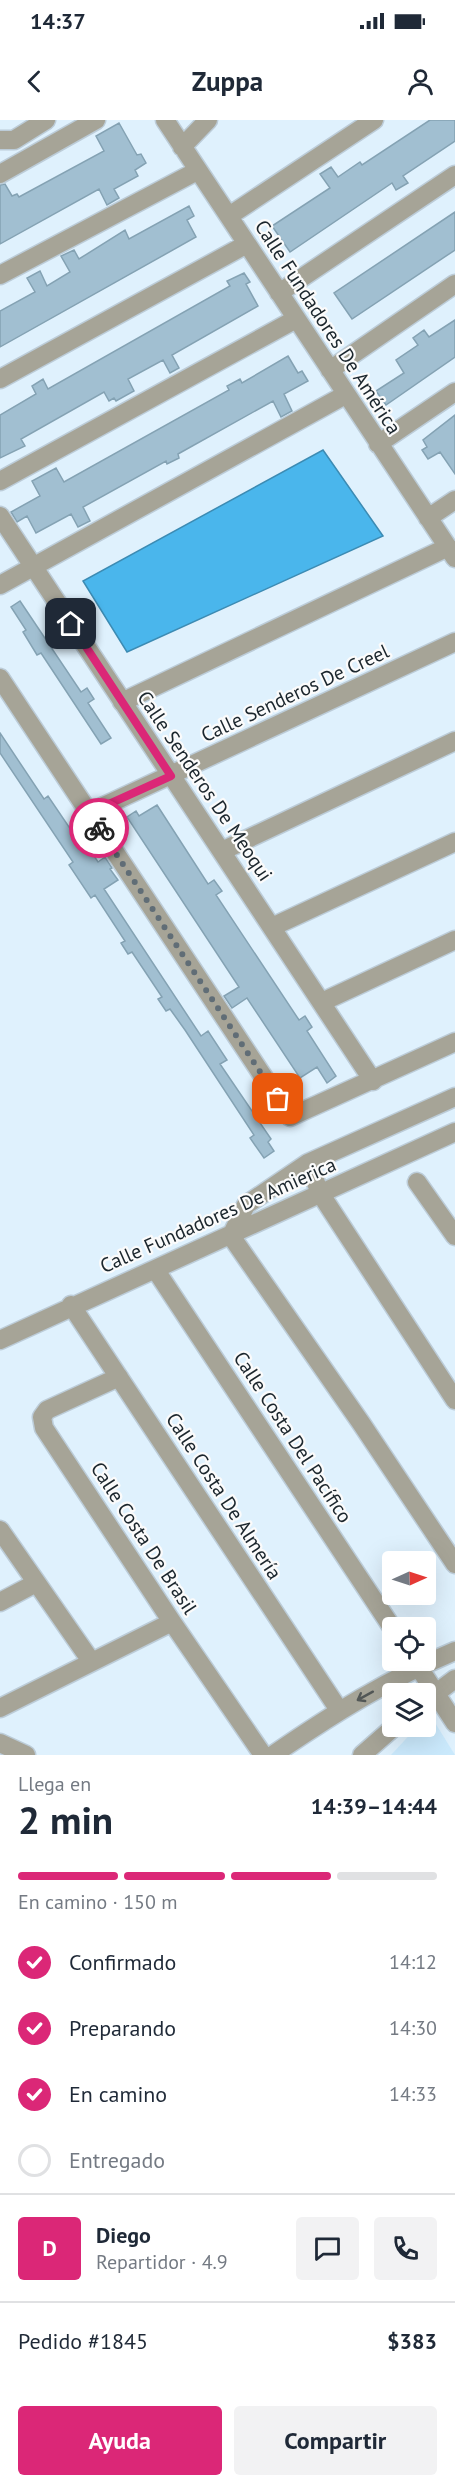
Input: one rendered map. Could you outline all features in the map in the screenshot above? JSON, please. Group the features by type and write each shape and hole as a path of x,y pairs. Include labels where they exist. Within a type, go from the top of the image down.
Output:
{"street":[{"path":"0,140 14,140 46,120"},
{"path":"0,174 96,120"},
{"name":"Calle Fundadores De América","path":"165,120 451,553"},
{"path":"182,147 208,120"},
{"path":"228,216 374,120"},
{"path":"0,275 197,171"},
{"path":"279,293 455,175"},
{"path":"0,379 247,244"},
{"path":"330,370 455,284"},
{"path":"0,481 296,319"},
{"path":"378,444 455,392"},
{"path":"0,585 345,395"},
{"path":"428,518 455,500"},
{"name":"Calle Senderos De Meoqui","path":"0,516 373,1081"},
{"path":"122,702 451,553"},
{"name":"Calle Senderos De Creel","path":"89,813 455,642"},
{"path":"0,678 290,1117 455,1042"},
{"path":"222,851 455,741"},
{"path":"272,927 455,842"},
{"path":"322,1002 455,940"},
{"path":"455,1098 308,1163 246,1205 231,1236 361,1423 455,1564"},
{"name":"Calle Fundadores De Amierica","path":"0,1340 71,1305 231,1236 455,1132"},
{"path":"308,1163 320,1193 455,1400"},
{"path":"417,1182 455,1236"},
{"name":"Calle Costa Del Pacífico","path":"155,1269 385,1617"},
{"name":"Calle Costa De Almería","path":"71,1305 339,1710"},
{"name":"Calle Costa De Brasil","path":"119,1377 47,1410 42,1417 42,1422 172,1622 263,1755"},
{"path":"0,1530 91,1661"},
{"path":"0,1602 36,1583"},
{"path":"0,1708 172,1622"},
{"path":"436,1657 455,1651"},
{"path":"273,1755 339,1710 403,1671"},
{"path":"436,1693 455,1679"},
{"path":"436,1702 455,1723"},
{"path":"363,1755 382,1737"},
{"path":"0,1743 26,1755"}],"shaded area":[{"path":"436,1724 455,1755 391,1755 408,1737 436,1737"}],"water":[{"path":"323,450 383,536 127,652 83,581"}],"building":[{"path":"430,120 455,120 455,141 403,176 408,183 396,190 392,183 290,252 272,226 330,188 320,174 331,167 338,177 360,162 362,165"},
{"path":"119,123 137,155 141,154 146,163 135,170 138,176 114,189 119,198 107,205 99,189 0,244 0,185 5,184 12,196 17,194 19,197 104,151 96,136"},
{"path":"189,206 194,216 187,220 196,237 0,347 0,311 35,292 27,278 40,271 47,286 70,272 61,256 74,250 79,259 125,230 129,239"},
{"path":"455,212 455,250 352,319 334,293"},
{"path":"244,273 250,282 246,284 258,306 172,355 179,368 170,373 163,360 128,379 134,391 116,401 114,398 109,401 104,392 21,439 25,446 0,458 0,415 36,394 32,386 43,379 48,389 230,286 227,281"},
{"path":"455,320 455,357 386,405 376,391 404,373 396,360 418,345 413,338 424,330 429,337"},
{"path":"288,356 298,373 302,371 308,381 284,394 292,411 281,417 273,401 178,454 179,458 167,464 166,461 83,507 90,521 78,527 71,514 36,533 27,516 17,522 11,512 40,496 32,481 56,468 64,482 229,390 227,386 240,379 242,383"},
{"path":"455,415 455,474 440,452 428,459 422,450 427,447 423,440"},
{"path":"20,601 81,692 87,688 94,699 88,703 111,738 101,744 41,653 37,655 23,632 26,630 11,607"},
{"path":"0,733 44,799 48,796 71,830 82,823 90,834 83,839 98,862 105,857 112,868 110,869 118,880 104,889 201,1036 208,1031 227,1060 220,1064 271,1139 268,1142 274,1151 264,1158 250,1138 254,1135 185,1030 170,1009 166,1011 158,999 162,997 132,952 128,954 121,943 125,941 95,895 91,898 69,865 73,862 0,753"},
{"path":"157,805 208,884 214,880 222,891 216,895 299,1020 305,1016 312,1027 307,1031 336,1076 327,1083 317,1067 300,1078 247,998 232,1008 224,996 239,987 127,817 136,811 139,816"}],"way so far":[{"path":"99,828 278,1099"}],"route":[{"path":"71,624 171,776 89,813 99,828"}]}
